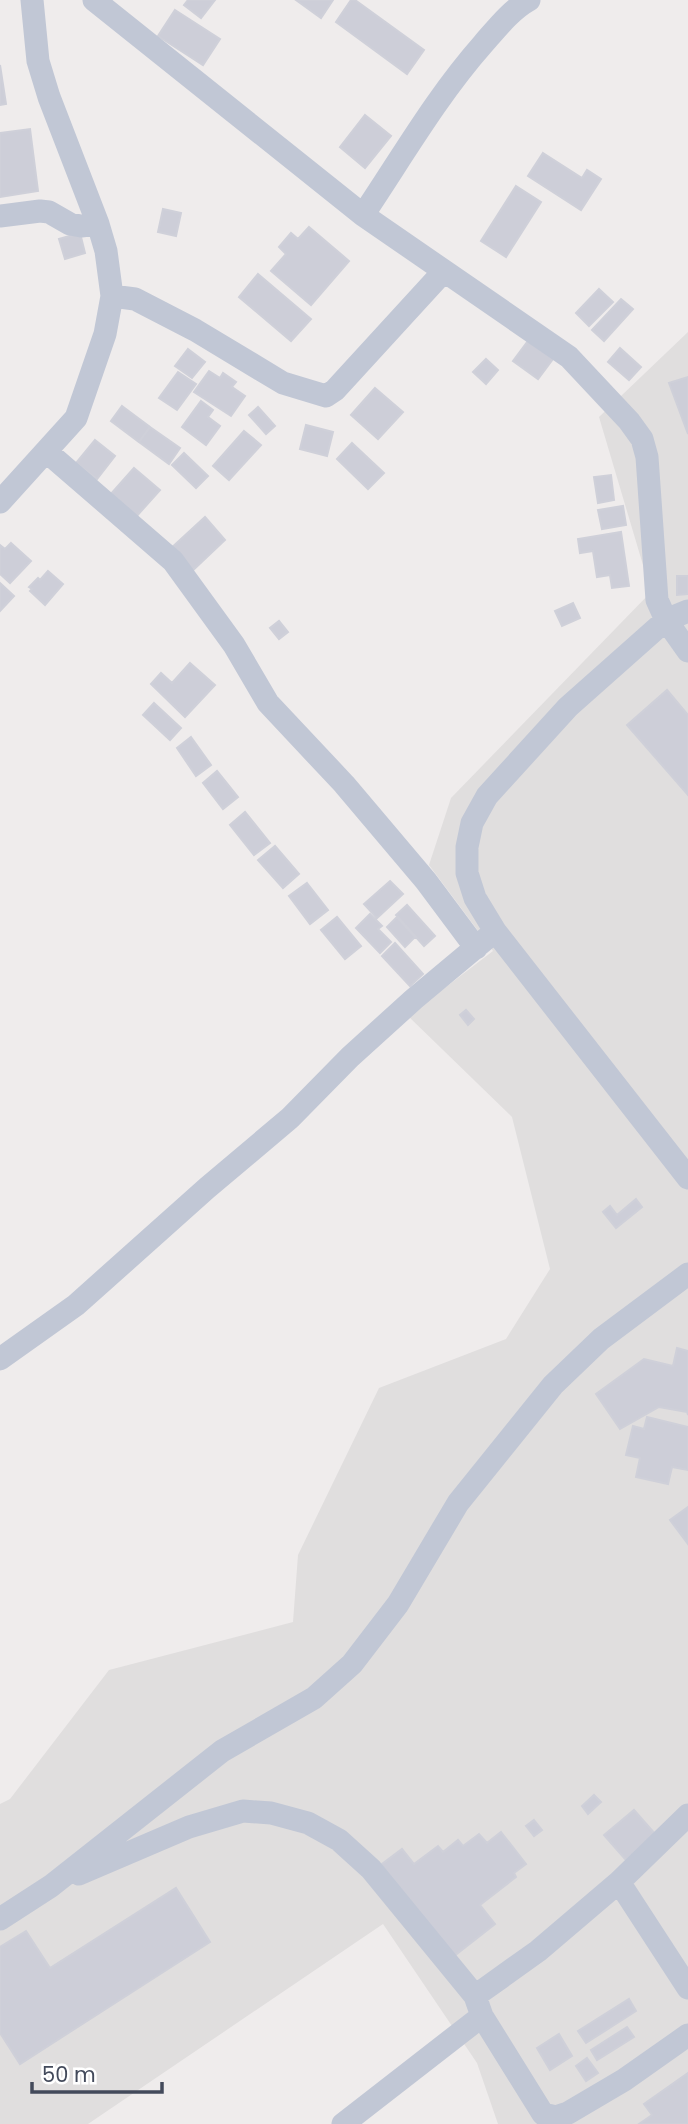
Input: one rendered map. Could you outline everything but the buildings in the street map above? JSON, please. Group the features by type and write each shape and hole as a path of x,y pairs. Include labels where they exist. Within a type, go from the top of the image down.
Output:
{"street":[{"path":"0,502 76,418 105,334 112,296 106,251 98,224 49,97 38,61 32,0"},
{"path":"94,0 363,215 569,357 629,421 642,439 647,457 657,600 666,620 688,651"},
{"path":"363,215 459,71 498,26 529,0"},
{"path":"0,216 40,211 48,212 70,224 98,224"},
{"path":"112,296 135,299 195,330 283,383 326,396 335,390 444,271"},
{"path":"47,452 173,561 234,645 268,703 344,784 426,881 475,948"},
{"path":"688,611 666,620 568,707 487,796 472,823 467,847 467,873 475,898 495,931 688,1178"},
{"path":"0,1359 76,1305 289,1118 350,1057 414,999 495,931"},
{"path":"0,1919 51,1886 222,1751 314,1699 352,1664 398,1604 458,1503 553,1385 601,1339 688,1273"},
{"path":"51,1886 189,1827 243,1811 271,1813 308,1823 339,1840 371,1869 479,2006 543,2114 556,2117 568,2113 624,2080 688,2035"},
{"path":"343,2124 619,1882 688,1815"},
{"path":"619,1882 688,1988"}],"shaded area":[{"path":"688,332 688,2124 498,2124 477,2063 383,1924 88,2124 0,2124 0,1804 10,1799 109,1670 293,1622 298,1555 379,1388 506,1339 550,1269 512,1117 408,1016 493,951 429,865 451,798 651,592 599,417"}]}
